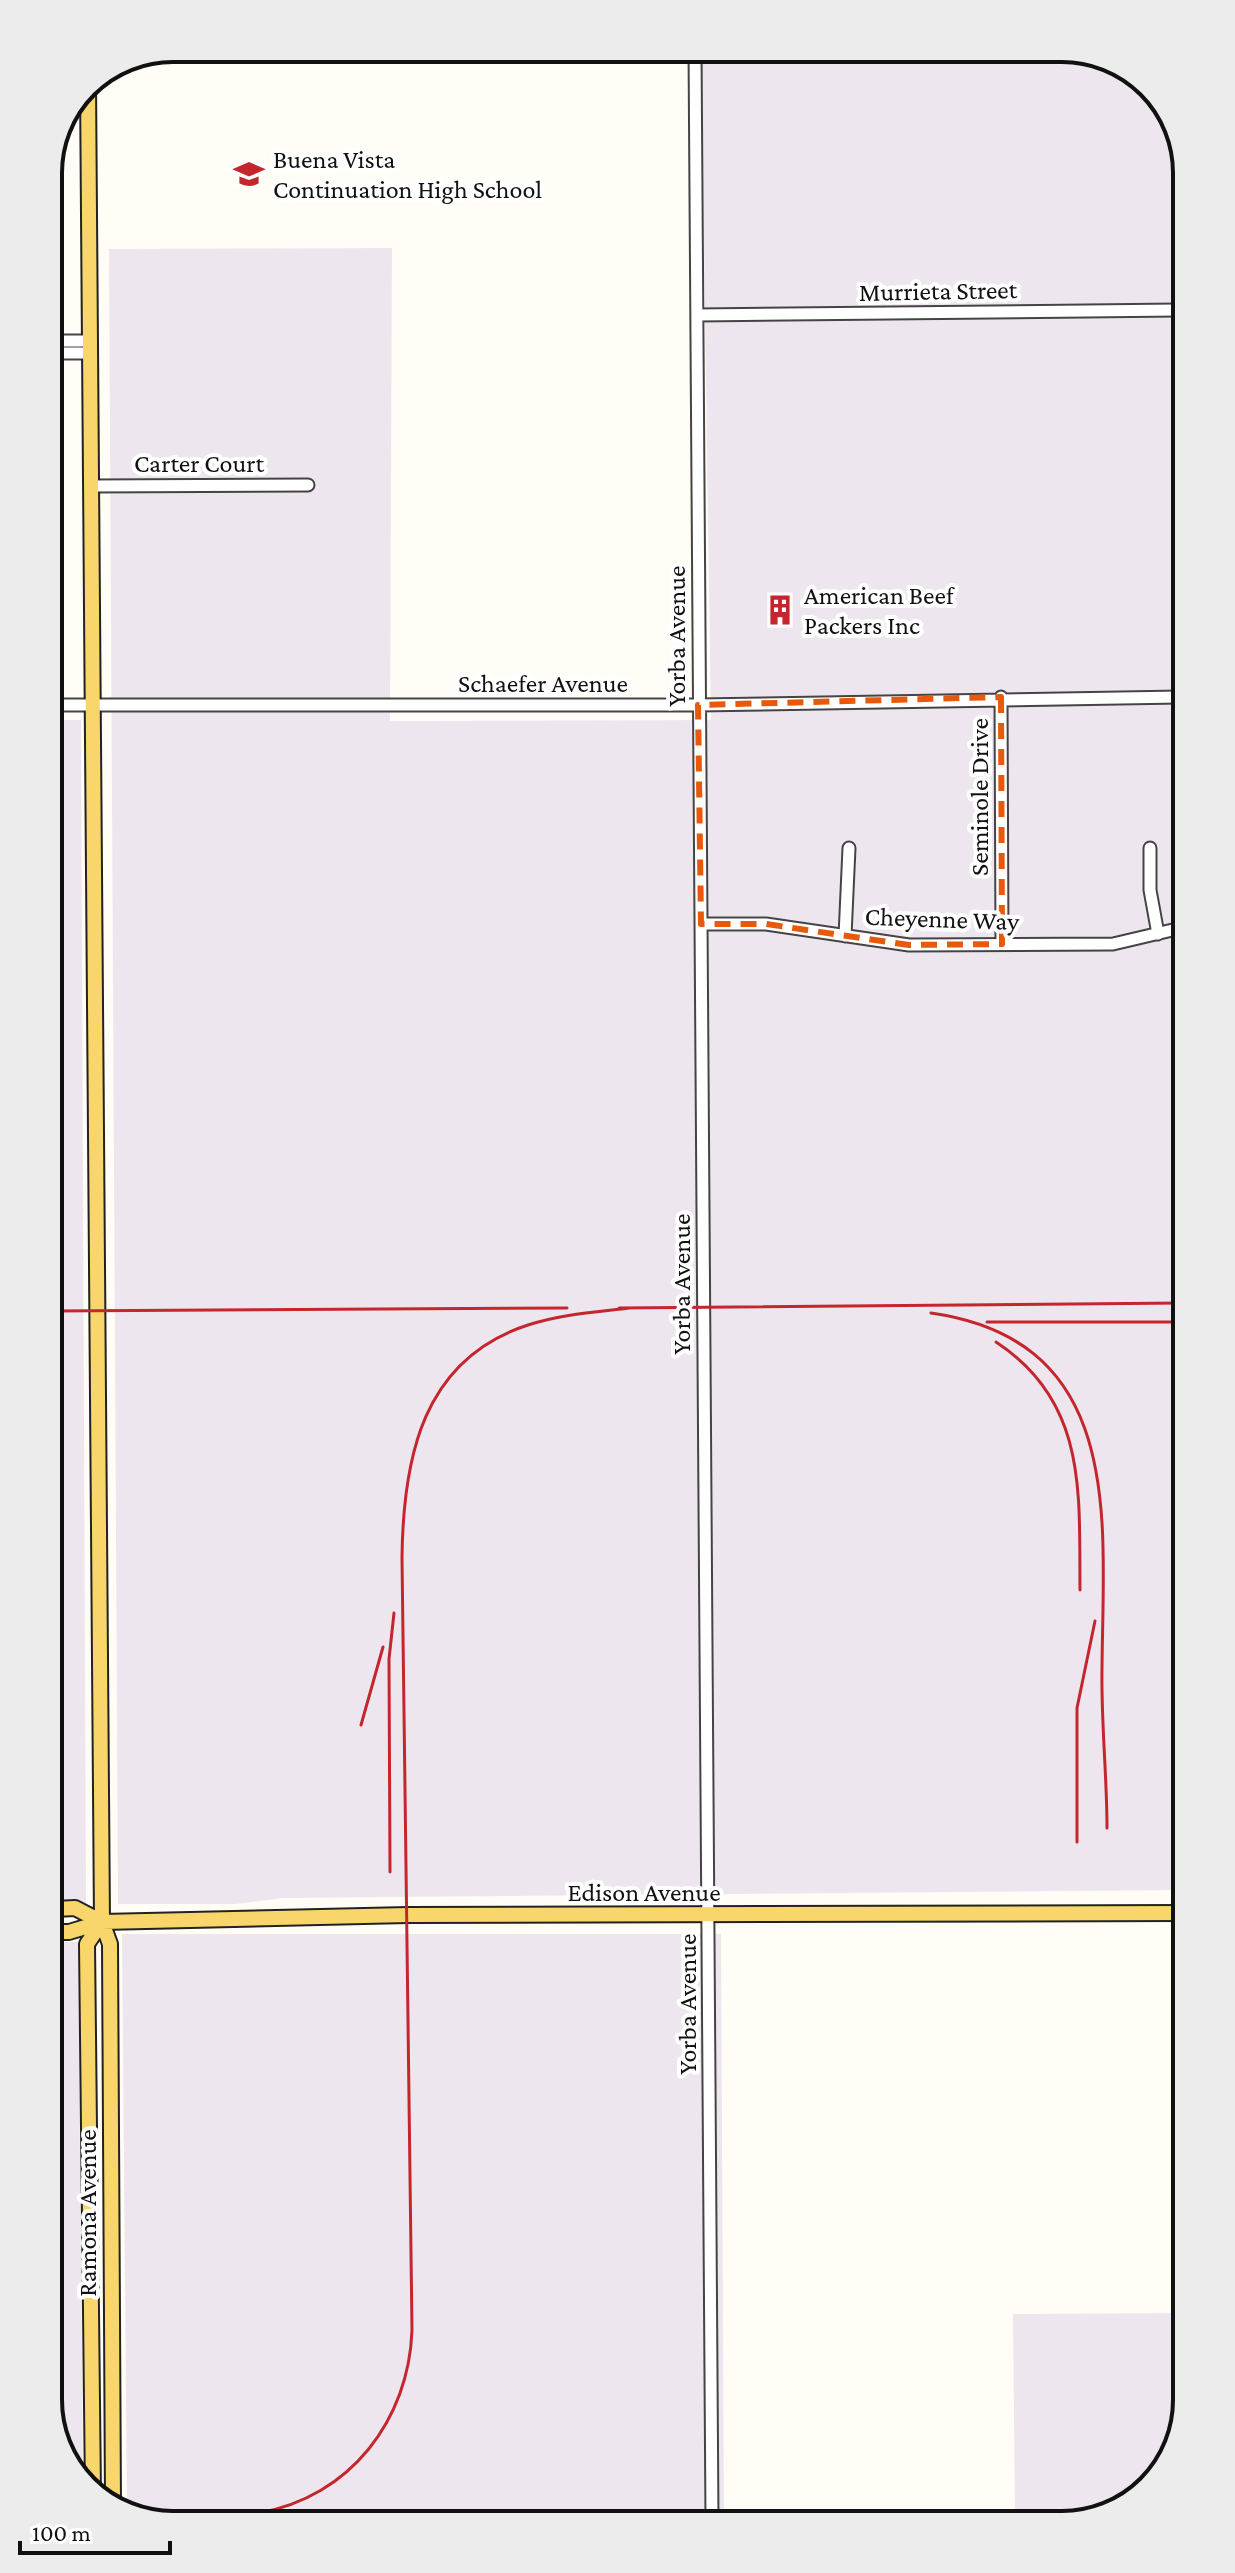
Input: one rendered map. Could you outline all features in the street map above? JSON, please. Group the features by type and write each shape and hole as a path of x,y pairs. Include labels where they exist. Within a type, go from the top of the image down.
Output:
{"main road":[{"name":"Ramona Avenue","path":"88,102 102,1922 110,1944 113,2493"},
{"name":"Edison Avenue","path":"62,1909 75,1908 102,1922"},
{"name":"Edison Avenue","path":"62,1932 102,1922 408,1915 1173,1913"},
{"name":"Ramona Avenue","path":"93,2476 87,1944 102,1922"}],"street":[{"name":"Yorba Avenue","path":"695,62 712,2511"},
{"name":"Murrieta Street","path":"698,315 1173,310"},
{"path":"62,343 90,347"},
{"path":"62,351 90,347"},
{"name":"Carter Court","path":"91,486 308,485"},
{"name":"Schaefer Avenue","path":"62,705 698,705 1001,697 1173,697"},
{"name":"Seminole Drive","path":"1001,697 1002,944"},
{"path":"845,936 849,848"},
{"path":"1150,848 1150,890 1158,934"},
{"name":"Cheyenne Way","path":"701,924 766,924 909,945 1113,944 1173,930"}],"highlighted area":[{"path":"1001,697 1002,944 909,945 766,924 701,924 698,705"}],"shaded area":[{"path":"701,62 1069,62 1098,68 1130,85 1150,105 1165,131 1173,173 1173,1890 283,1898 236,1904 118,1904 109,249 392,248 390,721 711,720"},
{"path":"62,720 81,720 86,1903 62,1903"},
{"path":"122,1934 721,1934 724,2511 166,2511 127,2501"},
{"path":"62,1942 78,1942 83,2465 70,2442 62,2400"},
{"path":"1173,2313 1173,2400 1167,2436 1145,2473 1104,2503 1062,2511 1015,2511 1013,2314"}],"railway":[{"path":"619,1308 1173,1303"},
{"path":"62,1311 567,1308"},
{"path":"266,2511 292,2504 321,2490 347,2472 386,2423 400,2394 408,2363 412,2330 402,1558 403,1521 414,1450 426,1417 442,1388 464,1362 492,1341 541,1321 630,1308"},
{"path":"931,1313 995,1330 1041,1360 1072,1399 1090,1446 1100,1499 1103,1555 1102,1689 1107,1828"},
{"path":"987,1322 1173,1322"},
{"path":"996,1342 1026,1366 1048,1393 1063,1422 1077,1485 1080,1590"},
{"path":"390,1872 389,1659 394,1613"},
{"path":"1077,1842 1077,1708 1095,1621"},
{"path":"361,1725 383,1647"}],"place":[{"name":"Buena Vista Continuation High School","path":"249,174"},
{"name":"American Beef Packers Inc","path":"780,610"}]}
